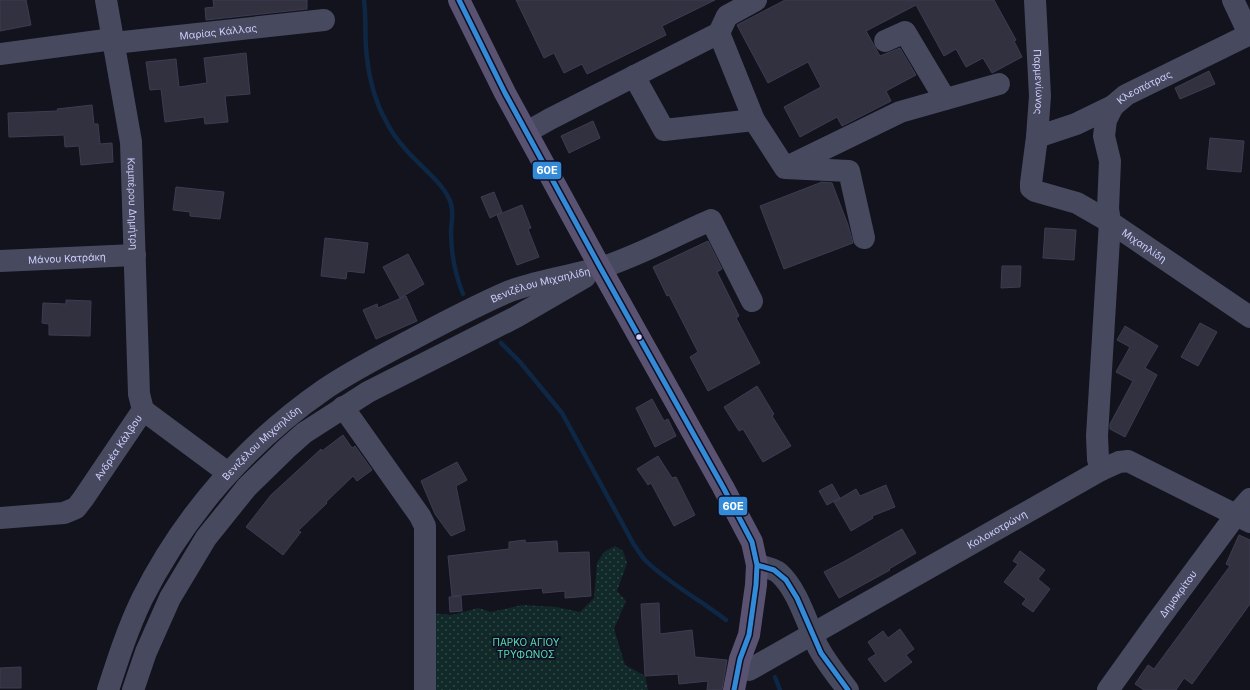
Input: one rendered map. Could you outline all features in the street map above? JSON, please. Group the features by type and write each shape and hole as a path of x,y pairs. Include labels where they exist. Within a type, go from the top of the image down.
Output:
{"main road":[{"path":"459,0 489,62 600,267 652,358 740,520 753,547 757,565 756,585 749,635 740,659 734,690"},
{"path":"747,680 751,652 749,635"}],"street":[{"name":"Καμπέρου Δημήτρη","path":"106,0 131,142 139,394 143,410"},
{"name":"Παρμενίωνος","path":"1031,188 1037,137 1040,82 1035,0"},
{"path":"1233,0 1250,34"},
{"path":"527,132 719,33 727,16 752,1"},
{"name":"Μαρίας Κάλλας","path":"0,54 324,20"},
{"path":"885,41 905,32 945,99"},
{"path":"719,33 754,120 785,168"},
{"name":"Κλεοπάτρας","path":"1037,137 1076,124 1113,106 1126,95 1250,34"},
{"path":"634,76 664,130 754,120"},
{"path":"785,168 900,112 999,84"},
{"path":"1102,470 1098,459 1097,436 1110,222 1108,209 1110,161 1104,136 1106,120 1113,106"},
{"path":"785,168 849,171 864,238"},
{"name":"Μιχαηλίδη","path":"1031,188 1035,191 1078,203 1110,222 1250,317"},
{"path":"600,267 634,254 711,220 752,301"},
{"name":"Μάνου Κατράκη","path":"0,261 135,255"},
{"name":"Βενιζέλου Μιχαηλίδη","path":"133,690 146,652 170,598 206,538 247,487 286,449 304,433 368,392 516,318 565,290 600,267"},
{"name":"Βενιζέλου Μιχαηλίδη","path":"108,690 128,630 141,600 156,572 182,531 228,473 278,425 332,384 455,317 512,291 546,280 600,267"},
{"path":"344,407 420,516 425,526 425,690"},
{"name":"Ανδρέα Κάλβου","path":"0,518 64,513 76,508 143,410 228,473"},
{"name":"Κολοκοτρώνη","path":"747,680 812,634 1102,470 1119,462 1128,461 1246,512"},
{"name":"Δημοκρίτου","path":"1108,690 1156,622 1246,512"},
{"path":"757,565 774,569 785,579 794,593 812,634 825,658 848,690"}],"green space":[{"name":"ΠΑΡΚΟ ΑΓΙΟΥ ΤΡΥΦΩΝΟΣ","path":"615,546 623,551 627,563 617,591 626,601 614,629 625,665 645,676 648,690 429,690 430,613 452,615 478,608 491,612 522,605 556,607 580,612 594,598 597,563 604,552"}],"building":[{"path":"0,0 26,0 31,25 0,31"},
{"path":"213,0 307,0 307,9 206,20 205,8 214,7"},
{"path":"516,0 715,0 662,26 666,35 587,74 582,64 564,73 554,53 544,58"},
{"path":"785,0 994,0 1016,40 1014,41 1022,57 992,73 983,58 966,67 956,49 944,56 916,5 866,31 880,56 900,48 916,75 886,91 891,101 842,126 837,117 800,137 784,107 821,87 808,62 768,83 737,25"},
{"path":"246,53 250,94 225,96 228,122 205,124 204,117 165,122 161,89 150,90 146,62 176,59 179,87 207,83 204,58"},
{"path":"1209,71 1215,84 1180,99 1175,88"},
{"path":"92,105 94,124 98,124 100,144 112,143 113,162 81,165 79,146 65,147 64,135 9,137 8,113 58,111 57,109"},
{"path":"593,121 600,138 569,153 561,136"},
{"path":"1210,138 1244,141 1241,172 1207,169"},
{"path":"822,182 832,183 848,225 853,243 784,269 760,206"},
{"path":"176,187 224,192 220,219 190,216 190,212 173,210"},
{"path":"494,192 502,212 490,218 481,197"},
{"path":"522,205 531,228 528,229 539,257 517,265 497,215"},
{"path":"1045,228 1076,230 1074,260 1043,258"},
{"path":"325,238 368,243 364,273 347,271 346,279 321,276"},
{"path":"708,241 722,269 717,272 739,316 736,318 760,363 708,391 690,357 698,352 653,267"},
{"path":"408,254 424,284 400,298 383,267"},
{"path":"1002,266 1021,266 1020,287 1001,288"},
{"path":"406,296 417,321 376,339 363,310 377,304 378,308"},
{"path":"66,300 91,301 90,336 49,335 49,324 42,323 43,303 66,304"},
{"path":"1200,323 1217,332 1198,366 1181,357"},
{"path":"1125,326 1158,346 1145,368 1157,375 1125,437 1110,429 1110,424 1133,381 1116,372 1130,347 1117,340"},
{"path":"757,386 774,414 772,416 791,446 763,462 743,429 739,431 724,407"},
{"path":"652,399 664,421 668,419 676,436 655,447 636,408"},
{"path":"343,435 352,448 355,446 372,470 357,481 353,476 298,531 301,532 283,555 246,527 271,495 321,449 322,451"},
{"path":"658,456 672,478 676,477 695,515 674,526 651,483 648,485 637,469"},
{"path":"457,462 467,480 456,486 465,530 451,536 435,514 421,481"},
{"path":"832,484 840,498 827,505 819,491"},
{"path":"886,485 895,507 872,516 873,518 851,531 834,502 856,489 860,496"},
{"path":"902,529 916,553 889,569 890,570 839,598 824,572"},
{"path":"1239,535 1250,540 1250,604 1192,684 1184,678 1176,690 1144,690 1135,684 1148,665 1154,669 1230,566 1226,564"},
{"path":"525,540 526,543 557,541 558,553 589,552 591,596 565,598 565,591 543,593 542,588 452,596 448,556 509,549 509,542"},
{"path":"1020,551 1045,570 1038,579 1050,589 1033,612 1022,604 1026,599 1004,582 1018,564 1013,561"},
{"path":"461,596 462,611 450,612 449,597"},
{"path":"659,603 660,634 692,630 695,657 727,660 722,690 707,690 708,681 679,684 678,674 645,676 641,604"},
{"path":"900,629 914,649 906,655 912,662 885,682 868,659 876,654 868,642 883,631 888,638"},
{"path":"21,667 21,688 0,688 0,668"}],"waterway":[{"path":"364,0 367,57 370,77 378,104 395,137 438,183 448,197 452,211 451,232 453,256 463,294"},
{"path":"501,343 520,362 562,413 642,557 665,577 726,620"},
{"path":"775,677 780,690"}],"transit line":[{"name":"60Ε","path":"459,0 505,93 752,542 757,565 756,585 749,635 740,659 734,690"},
{"name":"60Ε","path":"757,565 774,570 786,580 797,598 821,653 848,690"}]}
